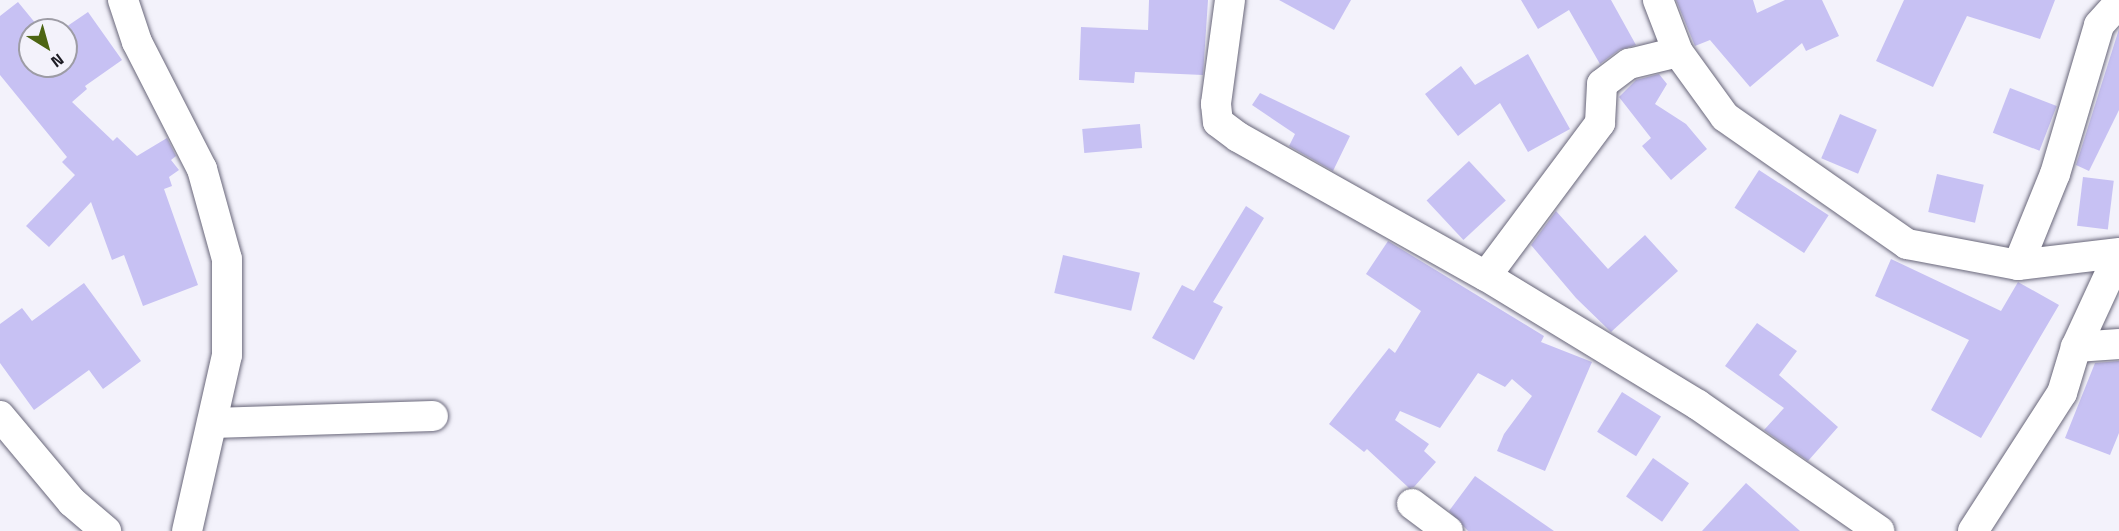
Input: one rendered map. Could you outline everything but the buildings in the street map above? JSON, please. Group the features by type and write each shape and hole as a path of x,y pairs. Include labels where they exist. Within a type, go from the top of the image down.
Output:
{"street":[{"path":"123,0 137,42 201,170 227,259 227,354 187,531"},
{"path":"1230,0 1216,104 1218,122 1238,137 1486,276 1698,405 1879,531"},
{"path":"1658,0 1678,52 1725,117 1907,244 2018,265 2119,254 2096,309 2076,347 2062,393 1973,531"},
{"path":"2018,265 2055,174 2099,25 2119,3"},
{"path":"1486,276 1600,123 1602,84 1629,64 1678,52"},
{"path":"2096,309 2119,335"},
{"path":"2076,347 2119,344"},
{"path":"0,416 72,502 106,531"},
{"path":"212,423 433,416"},
{"path":"1412,504 1448,531"}]}
